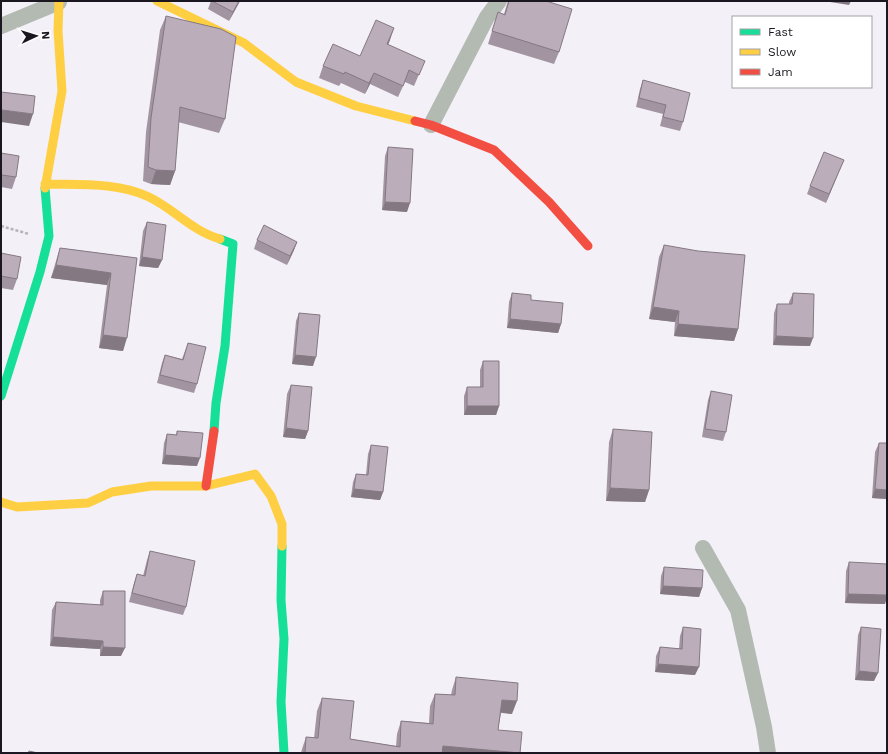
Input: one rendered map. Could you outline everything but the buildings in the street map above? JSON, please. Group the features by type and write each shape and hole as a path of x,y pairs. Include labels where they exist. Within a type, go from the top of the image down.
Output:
{"street":[{"path":"1,26 59,1 58,31 62,91 45,184 49,236 40,272 1,396"},
{"path":"157,1 244,43 296,82 356,106 431,125 494,150 549,202 588,246"},
{"path":"431,125 486,17 499,1"},
{"path":"45,184 98,186 140,193 168,208 202,233 226,240 233,244 225,346 216,403 212,452 206,486"},
{"path":"1,502 17,507 88,502 112,492 151,486 206,486 255,474 271,496 282,524 281,600 284,639 281,702 284,753"},
{"path":"703,548 738,610 764,727 768,753"}],"path":[{"path":"1,226 18,232 49,236"}],"traffic: fast":[{"path":"1,396 40,272 49,236 45,188"},
{"path":"214,431 216,403 225,346 233,244 220,239"},
{"path":"282,546 281,600 284,639 281,702 284,753"}],"traffic: slow":[{"path":"45,188 62,91 58,31 59,1"},
{"path":"157,1 244,43 296,82 356,106 415,121"},
{"path":"45,184 98,185 137,192 158,202 201,231 220,239"},
{"path":"1,502 17,507 88,503 112,492 151,486 206,486 255,474 271,496 282,524 282,546"}],"traffic: jam":[{"path":"415,121 431,125 494,150 549,202 588,246"},
{"path":"206,486 214,431"}]}
